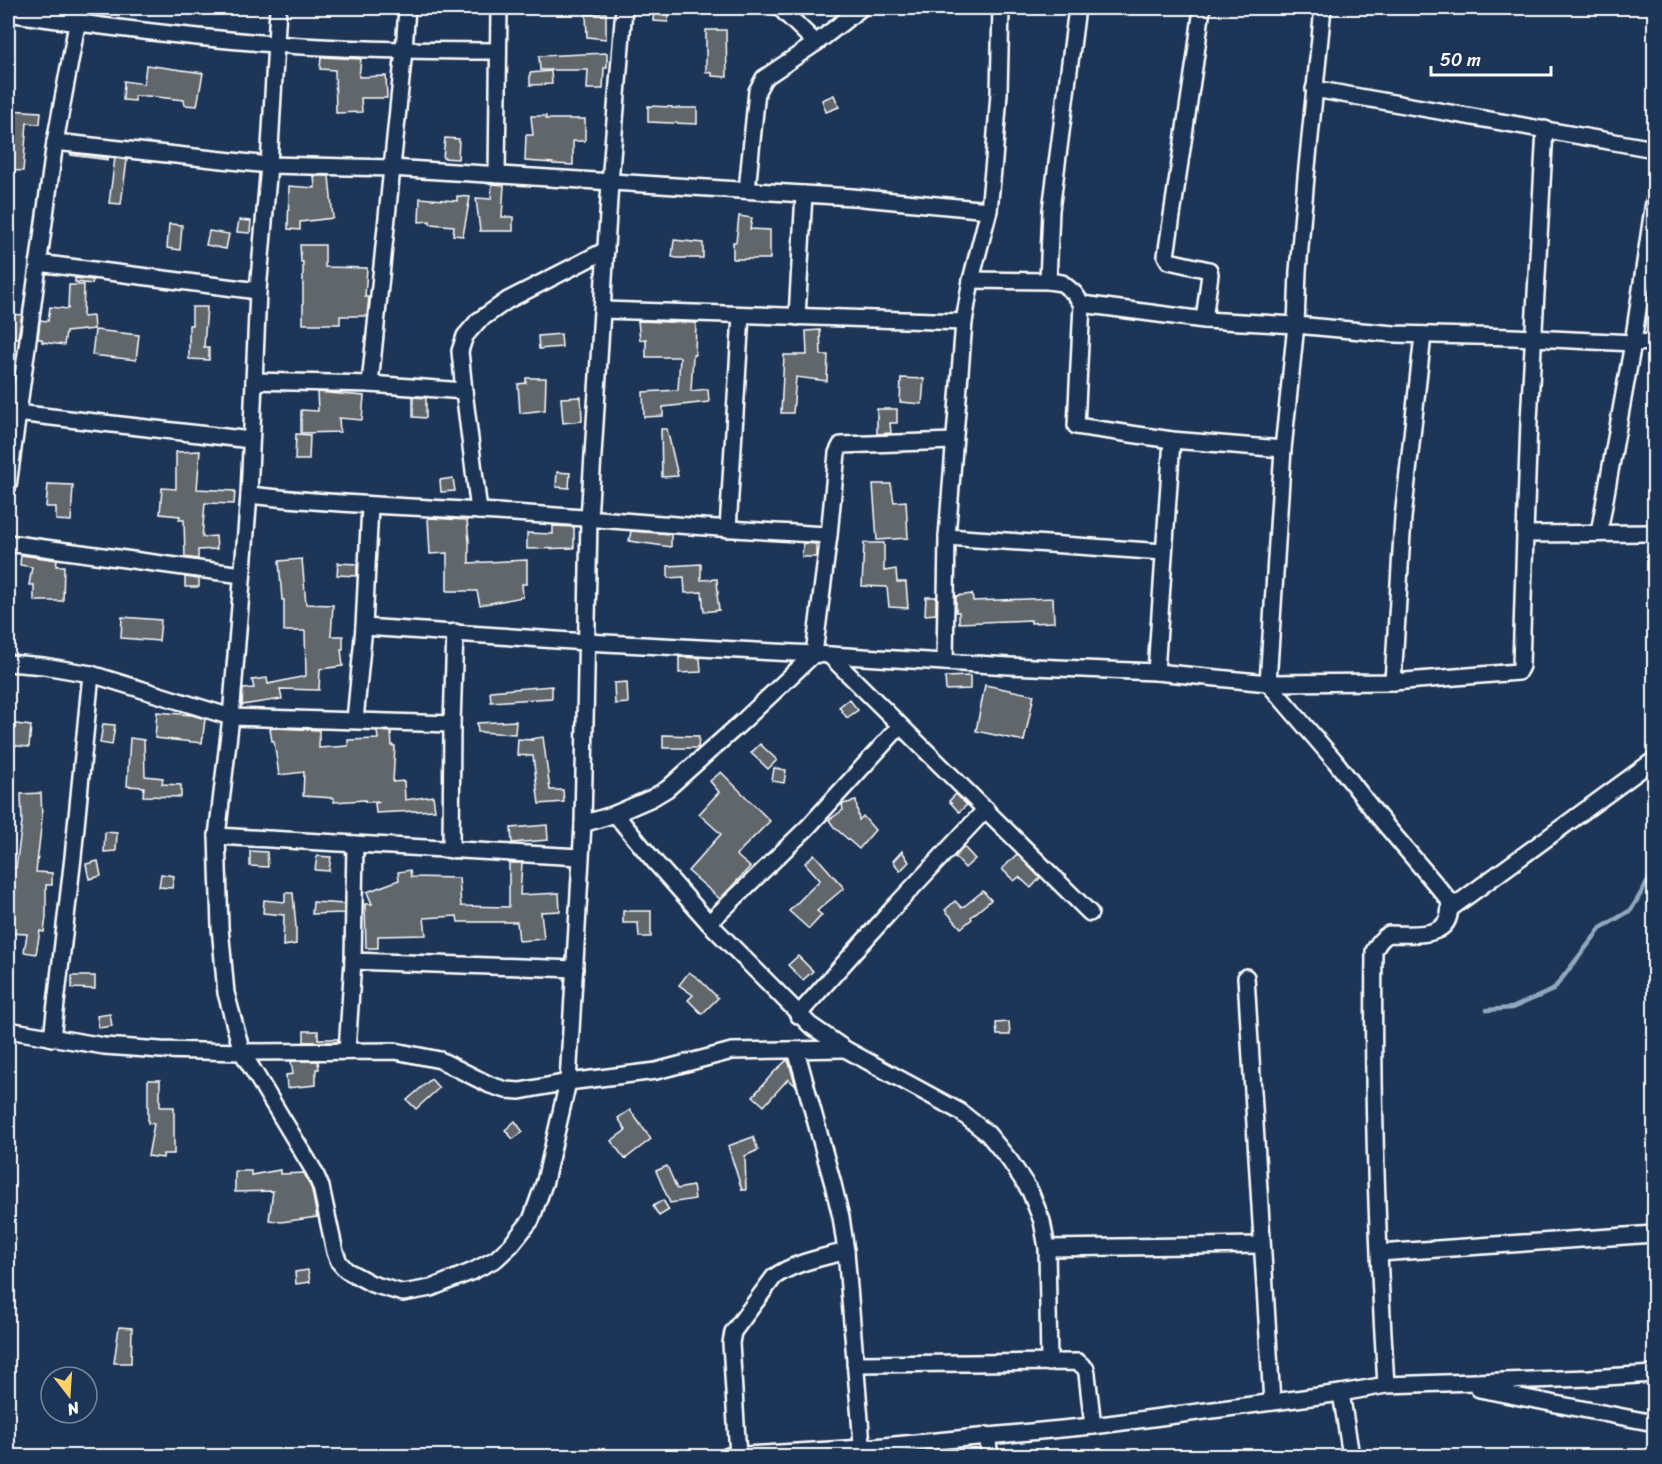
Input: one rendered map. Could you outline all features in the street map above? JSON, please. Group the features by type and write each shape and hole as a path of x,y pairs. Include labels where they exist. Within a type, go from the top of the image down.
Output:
{"street":[{"path":"278,8 269,165 258,291 249,495 231,717 217,836 220,927 226,993 242,1052 314,1171 321,1187 339,1262 346,1270 372,1284 403,1293 431,1288 496,1259 511,1245 531,1220 545,1181 568,1082 583,824 589,519 610,183 624,8"},
{"path":"369,384 407,8"},
{"path":"497,175 499,8"},
{"path":"780,8 816,43"},
{"path":"747,190 757,92 760,84 764,78 816,43 861,8"},
{"path":"945,662 947,537 964,322 988,210 994,160 999,93 1000,8"},
{"path":"1048,281 1051,210 1077,8"},
{"path":"1202,8 1166,256 1169,261 1209,270 1204,320"},
{"path":"1323,8 1283,449 1268,683 1449,900 1450,909 1446,922 1440,929 1432,933 1389,934 1379,942 1374,951 1374,1127 1386,1385"},
{"path":"8,13 78,15 276,44 404,50 498,51"},
{"path":"8,486 13,413 55,142 78,15"},
{"path":"1314,90 1654,148"},
{"path":"364,627 586,642 1156,672 1268,683 1393,682 1518,672 1521,666 1525,534 1545,129"},
{"path":"55,142 269,165 391,168 747,190 988,210"},
{"path":"797,317 804,194"},
{"path":"1599,534 1633,343 1654,202"},
{"path":"479,511 460,351 465,336 478,321 508,300 606,250"},
{"path":"38,263 258,291"},
{"path":"972,280 1062,283 1082,304 1076,425 1172,440 1283,449"},
{"path":"1082,304 1204,320 1394,334 1654,342"},
{"path":"603,310 964,322"},
{"path":"728,530 741,315"},
{"path":"1393,682 1403,518 1423,335"},
{"path":"254,381 369,384 464,391"},
{"path":"13,413 251,440"},
{"path":"1156,672 1172,440"},
{"path":"583,824 615,814 667,789 821,655 829,535 837,453 841,445 954,441"},
{"path":"249,495 370,506 479,511 728,530 829,535"},
{"path":"355,720 364,627 370,506"},
{"path":"1525,534 1654,533"},
{"path":"947,537 1164,552"},
{"path":"8,543 243,575"},
{"path":"451,850 455,632"},
{"path":"821,655 900,726 1090,913"},
{"path":"8,663 91,674 231,717 452,724"},
{"path":"52,1038 91,674"},
{"path":"709,923 808,827 900,726"},
{"path":"1450,909 1654,760"},
{"path":"798,1014 986,809"},
{"path":"615,814 709,923 798,1014 826,1038 959,1111 988,1134 1010,1161 1030,1191 1042,1221 1047,1248 1049,1363"},
{"path":"217,836 580,857"},
{"path":"347,1051 353,961 355,844"},
{"path":"353,961 575,969"},
{"path":"1246,977 1272,1402"},
{"path":"8,1030 104,1046 242,1052 395,1051 440,1060 490,1085 520,1091 568,1082 656,1071 732,1050 845,1049"},
{"path":"796,1050 833,1184 846,1251 863,1452"},
{"path":"1379,1253 1654,1234"},
{"path":"1047,1248 1262,1245"},
{"path":"846,1251 799,1264 774,1276 733,1332 731,1343 735,1456 863,1452 987,1436 1093,1426 1386,1385 1456,1384 1654,1374"},
{"path":"855,1364 1078,1362 1086,1369 1093,1426"},
{"path":"1456,1384 1654,1423"},
{"path":"1341,1393 1351,1456"},
{"path":"987,1436 990,1456"}],"building":[{"path":"654,8 670,8 668,22 653,21"},
{"path":"606,13 606,39 587,37 586,14"},
{"path":"706,30 726,30 727,77 712,76 712,73 706,72"},
{"path":"607,53 603,89 587,89 588,70 540,70 539,56"},
{"path":"321,57 361,59 359,77 386,76 387,98 361,98 362,112 336,113 335,70 320,69"},
{"path":"146,65 203,73 197,106 185,105 184,100 148,96 135,96 135,101 123,100 124,81 144,84"},
{"path":"551,71 552,84 530,85 530,73"},
{"path":"834,95 839,107 826,112 822,100"},
{"path":"648,106 697,108 697,124 648,122"},
{"path":"8,110 41,112 40,124 27,123 23,171 8,170"},
{"path":"531,116 546,116 546,119 585,119 585,141 573,141 573,165 525,161 526,135 533,135"},
{"path":"445,138 459,139 458,159 443,158"},
{"path":"71,153 108,158 108,160 71,155"},
{"path":"115,158 127,160 121,204 109,203"},
{"path":"314,176 329,176 333,218 300,222 300,230 288,229 289,186 315,188"},
{"path":"492,184 504,185 502,217 513,217 513,231 480,231 476,198 491,199"},
{"path":"457,196 470,197 463,236 453,235 454,226 430,224 430,221 419,222 420,198 457,201"},
{"path":"739,216 752,218 750,229 770,230 770,259 733,259 733,242 736,242"},
{"path":"239,220 251,221 250,233 237,232"},
{"path":"169,224 182,225 180,250 167,248"},
{"path":"209,231 229,234 226,249 206,245"},
{"path":"674,240 703,243 703,258 672,257"},
{"path":"300,245 325,245 325,267 367,268 365,297 369,297 367,316 340,316 340,324 303,324 303,262 301,262"},
{"path":"75,278 93,280 92,284 75,282"},
{"path":"69,285 84,285 83,317 93,316 94,329 66,332 64,345 42,342 42,339 38,339 40,320 48,321 50,307 68,309"},
{"path":"192,307 207,307 204,347 209,347 209,360 189,359 189,325 192,325"},
{"path":"11,314 22,315 18,338 10,337"},
{"path":"638,321 696,323 691,391 708,389 709,402 663,407 663,416 644,417 643,392 678,390 680,357 646,357 646,339 640,340"},
{"path":"95,330 139,335 136,360 92,355"},
{"path":"820,330 821,355 828,355 827,381 796,377 793,413 781,413 784,355 807,355 806,331"},
{"path":"561,334 562,347 539,349 538,336"},
{"path":"526,378 546,378 545,410 520,413 518,384 526,383"},
{"path":"901,378 924,379 922,404 900,402"},
{"path":"317,392 364,396 362,420 339,418 340,432 301,433 301,410 318,411"},
{"path":"413,397 426,398 426,418 413,417"},
{"path":"581,397 582,421 563,423 561,398"},
{"path":"877,409 897,409 897,423 890,423 891,433 877,434"},
{"path":"661,429 667,429 678,476 662,477"},
{"path":"296,434 310,435 309,460 295,460"},
{"path":"200,451 197,489 235,491 234,504 205,503 202,537 216,536 217,549 198,550 198,559 185,557 184,520 179,520 180,516 160,514 162,488 176,489 176,452"},
{"path":"557,472 570,473 569,488 556,487"},
{"path":"453,478 455,491 441,492 440,480"},
{"path":"48,484 73,485 71,521 56,520 56,507 46,507"},
{"path":"873,484 891,484 894,502 906,501 908,538 877,540"},
{"path":"428,518 467,520 469,563 527,560 527,584 522,584 523,597 480,605 477,591 447,591 447,553 430,554"},
{"path":"553,526 574,527 574,548 527,549 527,533 553,534"},
{"path":"631,531 671,534 671,547 629,541"},
{"path":"803,543 816,544 816,557 802,557"},
{"path":"864,543 884,543 884,571 896,569 897,582 906,582 908,608 889,607 887,587 862,586"},
{"path":"21,555 57,560 56,566 64,566 63,601 34,601 34,585 29,585 32,567 20,565"},
{"path":"302,559 306,604 333,605 331,636 343,636 343,649 341,649 343,666 320,669 319,690 280,689 282,699 242,705 243,689 254,688 252,680 267,678 268,684 306,676 305,631 284,631 284,600 282,600 279,561"},
{"path":"338,563 357,564 357,576 337,575"},
{"path":"701,564 701,580 717,579 719,610 704,612 702,592 685,593 684,577 668,578 668,566"},
{"path":"185,577 199,579 199,587 185,587"},
{"path":"972,594 973,601 1053,598 1054,622 1031,623 1031,620 959,623 956,596"},
{"path":"926,597 936,597 936,614 925,615"},
{"path":"122,617 161,620 159,641 121,638"},
{"path":"679,657 700,658 701,672 679,673"},
{"path":"970,676 970,689 946,690 945,677"},
{"path":"627,682 628,703 615,704 614,683"},
{"path":"985,685 1034,695 1024,741 976,731"},
{"path":"552,686 552,698 491,702 490,691"},
{"path":"849,699 858,710 847,718 839,707"},
{"path":"157,712 192,715 205,719 202,743 155,738"},
{"path":"516,721 515,734 478,732 477,723"},
{"path":"8,723 31,726 29,747 8,745"},
{"path":"103,724 115,725 112,745 100,743"},
{"path":"270,729 319,730 319,748 348,746 348,740 378,739 377,731 391,732 392,746 395,746 393,782 404,781 405,800 433,796 435,810 376,813 375,803 380,802 365,802 365,800 334,802 334,798 303,796 304,772 279,775"},
{"path":"663,735 699,736 698,748 663,748"},
{"path":"543,737 550,790 563,790 564,802 539,804 533,756 517,755 518,739 532,740"},
{"path":"130,738 144,740 145,776 163,778 162,784 181,785 181,797 143,796 144,787 127,786"},
{"path":"760,744 777,760 768,769 751,753"},
{"path":"774,768 786,770 784,783 772,781"},
{"path":"721,772 770,821 736,855 750,867 720,899 688,871 721,834 699,814 719,792 710,781"},
{"path":"41,793 42,819 36,872 52,873 52,885 46,885 44,932 40,931 36,954 24,952 27,934 8,933 8,867 16,868 22,822 21,794"},
{"path":"956,794 967,805 959,812 949,801"},
{"path":"856,801 859,820 863,816 875,830 859,849 829,820 843,810 842,804"},
{"path":"547,825 548,840 512,843 511,828"},
{"path":"105,832 117,833 116,851 104,852"},
{"path":"964,847 975,859 965,868 955,857"},
{"path":"250,851 267,852 268,867 250,866"},
{"path":"902,851 909,862 900,871 893,861"},
{"path":"814,854 844,888 817,911 822,915 809,929 789,911 820,880 805,863"},
{"path":"1017,854 1040,878 1031,888 1019,877 1014,881 1002,869"},
{"path":"317,856 331,857 329,871 315,870"},
{"path":"98,861 101,876 89,879 86,864"},
{"path":"509,863 522,863 520,895 559,893 560,911 541,912 544,939 519,941 517,922 458,922 457,916 424,918 426,935 378,936 378,948 366,948 365,904 372,904 367,892 399,880 398,872 410,870 411,877 459,878 461,906 509,907"},
{"path":"161,874 174,876 172,888 159,887"},
{"path":"983,891 991,900 961,928 945,910 955,901 962,908"},
{"path":"285,893 293,893 296,944 283,946 284,915 263,913 264,900 285,902"},
{"path":"313,902 344,904 344,913 312,914"},
{"path":"623,911 651,911 651,937 639,937 638,923 623,923"},
{"path":"798,956 813,971 803,980 788,965"},
{"path":"689,972 718,998 702,1014 688,1000 693,995 679,985"},
{"path":"72,976 95,976 95,989 72,988"},
{"path":"110,1014 112,1026 99,1028 97,1016"},
{"path":"1009,1022 1010,1035 997,1035 996,1023"},
{"path":"304,1031 318,1031 318,1039 338,1039 338,1042 304,1042"},
{"path":"787,1060 796,1086 788,1079 764,1106 753,1096"},
{"path":"291,1061 318,1061 316,1085 287,1088 286,1075 293,1074"},
{"path":"431,1079 439,1088 416,1109 407,1100"},
{"path":"148,1080 160,1080 160,1107 174,1107 174,1154 163,1154 163,1158 148,1156 154,1124 148,1123"},
{"path":"630,1110 651,1139 625,1159 611,1141 626,1130 618,1118"},
{"path":"515,1121 523,1132 513,1139 505,1130"},
{"path":"753,1137 758,1150 745,1156 746,1190 742,1190 728,1146"},
{"path":"667,1166 677,1189 693,1186 695,1199 670,1203 656,1171"},
{"path":"280,1170 280,1174 304,1173 312,1190 317,1217 281,1222 269,1220 273,1191 235,1192 235,1171 251,1171 251,1175"},
{"path":"663,1200 669,1210 659,1216 653,1206"},
{"path":"308,1270 310,1282 296,1284 295,1272"},
{"path":"119,1327 132,1328 131,1363 114,1363"}],"waterway":[{"path":"1487,1010 1512,1008 1553,990 1601,928 1631,910 1654,871"}]}
